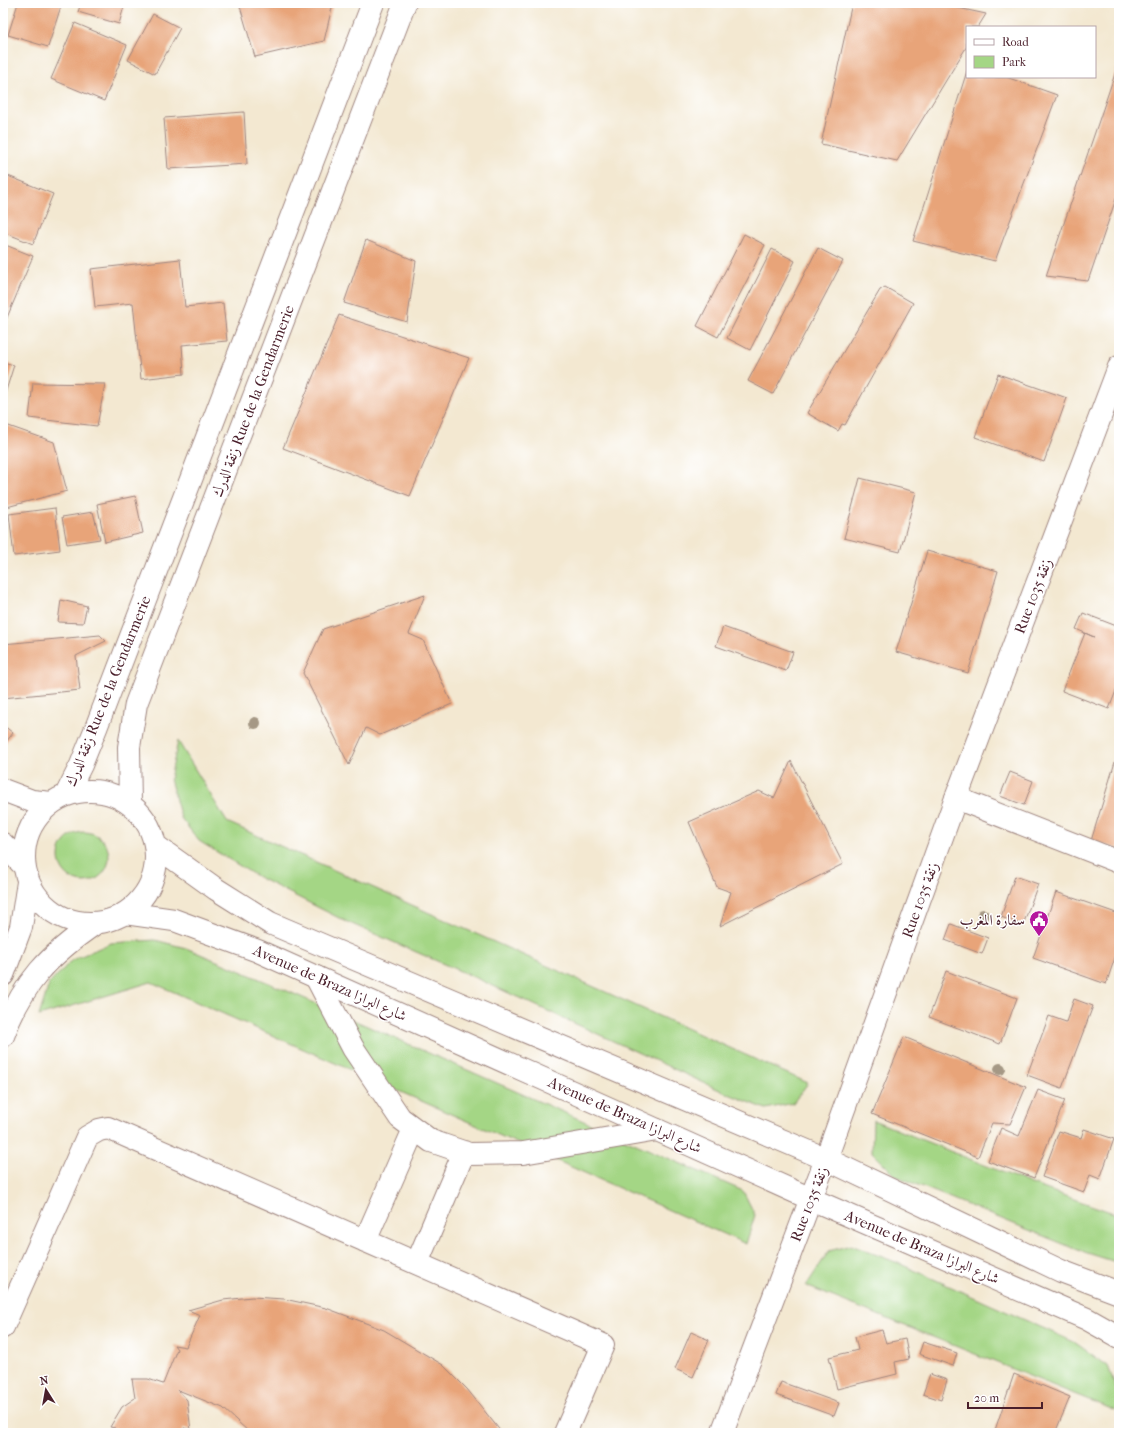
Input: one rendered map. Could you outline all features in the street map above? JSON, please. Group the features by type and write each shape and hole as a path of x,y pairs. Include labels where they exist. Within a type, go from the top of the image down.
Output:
{"main road":[{"name":"زنقة الدرك Rue de la Gendarmerie","path":"59,799 81,765 96,728 373,3"},
{"name":"زنقة الدرك Rue de la Gendarmerie","path":"130,804 129,747 136,704 405,3"},
{"name":"Rue 1035 زنقة","path":"722,1433 826,1159 956,798 1119,367"},
{"path":"3,790 32,801 59,799 82,792 99,792 115,796 130,804 142,816 151,830 156,846 156,866 151,884 140,901 125,913 111,920 96,923 79,922 62,918 48,909 36,897 26,874 3,844"},
{"path":"956,798 1119,862"},
{"path":"3,975 21,927 26,874 23,852 26,837 32,824 41,812 59,799"},
{"name":"Avenue de Braza شارع البرازا","path":"156,846 216,890 270,923 826,1159 1061,1271 1119,1293"},
{"name":"Avenue de Braza شارع البرازا","path":"125,913 174,920 258,951 811,1199 1087,1319 1119,1337"},
{"path":"3,1036 16,1004 34,976 57,951 96,923"},
{"path":"316,977 354,1048 400,1118 431,1141 469,1154 523,1153 657,1130"},
{"path":"3,1327 87,1137 99,1130 108,1128 603,1345 565,1433"},
{"path":"365,1241 414,1129"},
{"path":"417,1263 464,1152"}],"green space":[{"path":"178,741 227,822 808,1083 793,1103 766,1109 726,1093 476,978 345,921 258,877 199,841 181,818 170,779"},
{"path":"84,832 94,834 102,839 107,847 109,857 107,867 102,875 94,880 84,882 74,880 66,875 61,867 59,857 61,847 66,839 74,834"},
{"path":"155,940 186,948 276,986 743,1191 755,1215 746,1244 151,982 39,1016 49,984 72,960 111,943"},
{"path":"873,1120 1034,1185 1119,1215 1119,1263 1078,1250 896,1176 872,1152"},
{"path":"851,1245 898,1263 1074,1342 1108,1366 1119,1397 1119,1412 806,1286 829,1251"}],"building":[{"path":"18,3 62,3 48,47 8,35"},
{"path":"81,3 125,3 119,24 78,12"},
{"path":"239,3 333,3 324,41 255,57"},
{"path":"852,3 935,3 986,14 979,26 966,26 966,48 897,161 821,144"},
{"path":"153,14 180,28 155,74 128,60"},
{"path":"75,23 127,45 104,101 51,79"},
{"path":"1119,62 1119,190 1088,281 1046,276"},
{"path":"966,74 966,78 1009,78 1057,95 995,261 913,241"},
{"path":"244,112 247,164 168,169 164,118"},
{"path":"3,174 53,194 33,244 3,232"},
{"path":"744,234 765,245 718,337 697,326"},
{"path":"366,240 416,261 407,322 344,303"},
{"path":"3,244 33,256 3,327"},
{"path":"818,248 843,261 773,394 748,381"},
{"path":"772,249 795,261 750,350 727,338"},
{"path":"180,259 185,307 223,303 227,341 182,345 184,374 141,379 133,303 95,307 91,269"},
{"path":"885,287 913,303 845,425 842,424 838,431 807,413 880,290"},
{"path":"339,315 469,358 410,496 283,448"},
{"path":"3,362 14,365 4,397 3,396"},
{"path":"998,374 1067,398 1044,462 975,437"},
{"path":"33,383 105,384 97,426 29,418"},
{"path":"3,424 54,442 67,491 3,508"},
{"path":"860,478 916,492 900,552 844,538"},
{"path":"135,496 143,533 105,542 97,504"},
{"path":"55,508 60,550 14,556 9,514"},
{"path":"93,512 100,539 67,544 62,517"},
{"path":"927,551 998,571 968,673 896,652"},
{"path":"425,595 409,634 423,640 452,704 380,735 366,728 349,765 303,673 323,629"},
{"path":"61,600 87,606 83,623 58,622"},
{"path":"1083,613 1119,627 1119,683 1109,709 1062,691 1085,633 1076,629"},
{"path":"723,627 793,652 786,671 716,646"},
{"path":"100,635 106,641 76,656 80,690 3,698 3,644"},
{"path":"3,725 13,733 3,746"},
{"path":"1119,749 1119,849 1091,841"},
{"path":"791,761 843,864 720,926 731,892 717,887 689,822 759,791 774,798"},
{"path":"1010,772 1033,781 1024,805 1000,796"},
{"path":"1015,876 1038,884 1023,925 1001,917"},
{"path":"1056,892 1119,914 1119,946 1106,984 1033,958"},
{"path":"951,924 988,938 982,954 945,940"},
{"path":"946,971 1017,998 1000,1044 929,1017"},
{"path":"1074,999 1093,1006 1062,1088 1027,1075 1049,1016 1066,1022"},
{"path":"904,1037 1026,1087 1010,1124 992,1123 978,1157 872,1114"},
{"path":"1038,1090 1065,1100 1034,1178 988,1161 1001,1128 1019,1136"},
{"path":"1084,1129 1114,1139 1100,1179 1090,1175 1084,1192 1042,1177 1059,1131 1081,1138"},
{"path":"252,1297 284,1299 326,1308 384,1330 443,1365 467,1389 502,1433 250,1433 223,1408 178,1390 187,1400 191,1430 184,1428 182,1433 114,1433 115,1428 110,1427 122,1407 135,1398 132,1379 148,1379 163,1384 177,1349 174,1345 186,1347 200,1315 188,1310 223,1300"},
{"path":"882,1330 886,1343 905,1339 909,1359 895,1362 897,1374 837,1389 829,1357 858,1350 855,1337"},
{"path":"691,1332 709,1340 693,1377 675,1369"},
{"path":"923,1342 957,1353 953,1366 919,1354"},
{"path":"930,1374 947,1380 941,1400 923,1394"},
{"path":"1014,1374 1070,1397 1055,1433 994,1433"},
{"path":"781,1382 839,1403 834,1416 776,1395"}],"place":[{"name":"سفارة المغرب","path":"1039,937"}]}
